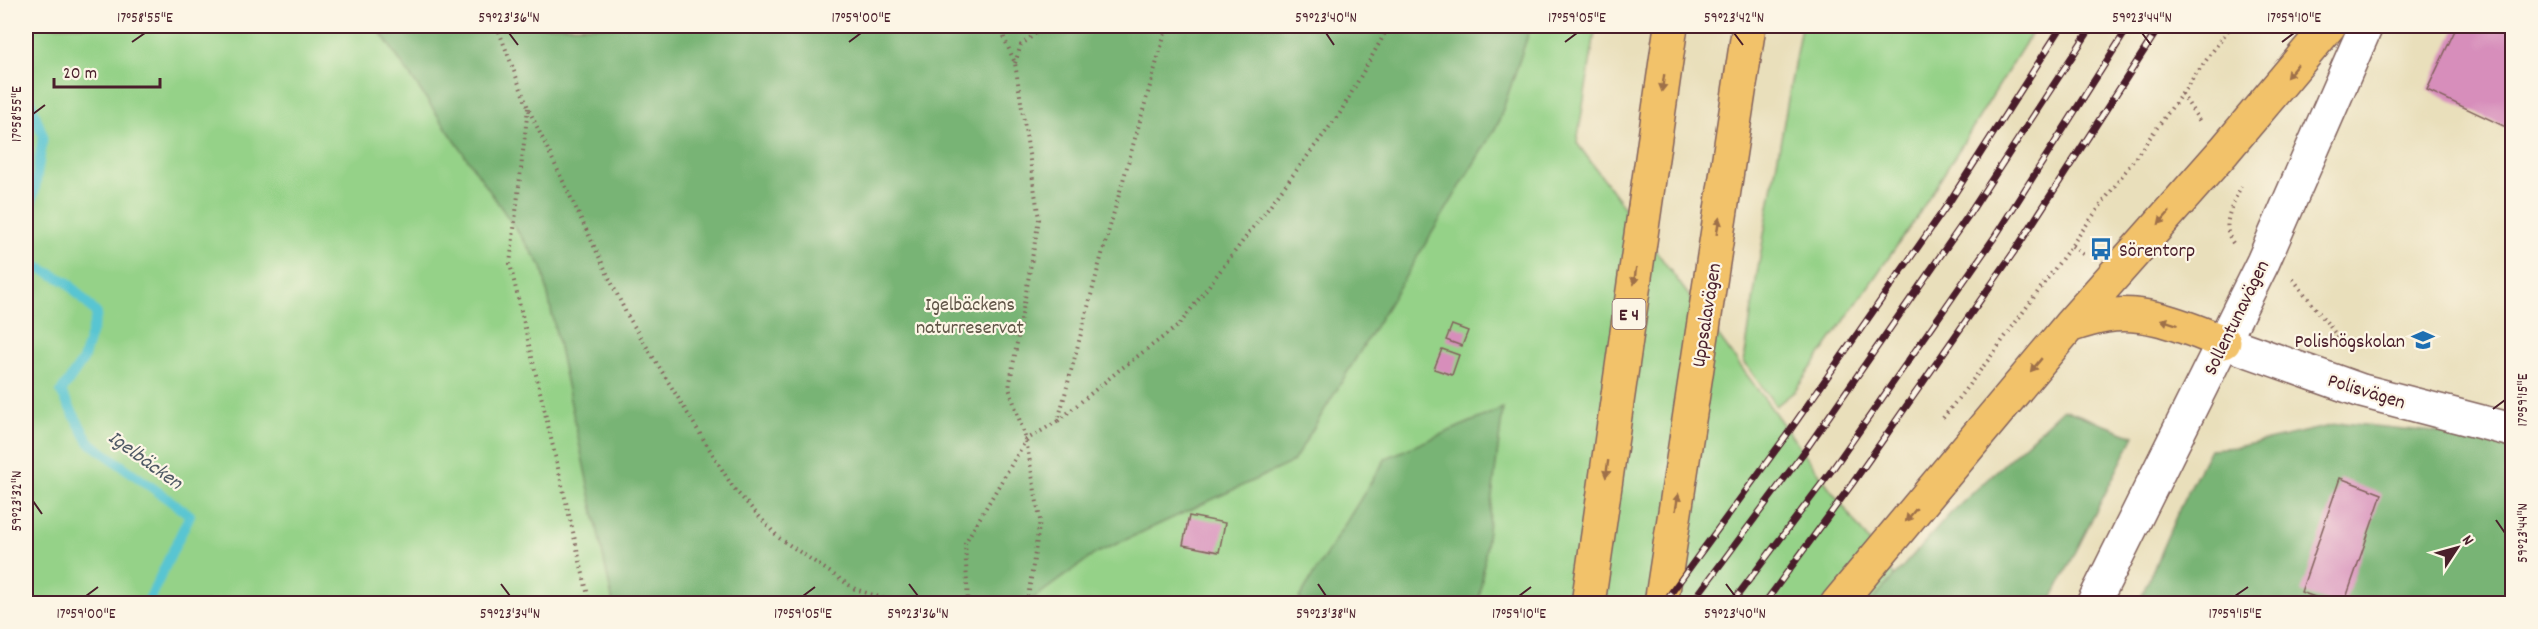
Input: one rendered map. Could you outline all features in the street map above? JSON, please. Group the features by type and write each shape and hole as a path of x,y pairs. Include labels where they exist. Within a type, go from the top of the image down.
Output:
{"highway":[{"name":"E 4","path":"1588,603 1671,26"},
{"name":"Uppsalavägen","path":"1661,603 1749,26"},
{"path":"1837,603 2069,326 2224,151 2329,26"},
{"path":"2069,326 2107,316 2135,316 2163,319 2224,342"}],"street":[{"name":"Sollentunavägen","path":"2093,603 2263,262 2366,26"},
{"name":"Polisvägen","path":"2224,342 2362,392 2512,430"}],"path":[{"path":"497,26 528,108 626,313 734,489 779,538 855,589 900,603"},
{"path":"999,26 1015,63 1039,219 1009,388 1026,440 1040,520 1028,603"},
{"path":"1015,63 1021,45 1045,26"},
{"path":"1058,421 1102,254 1167,26"},
{"path":"969,603 965,543 1026,440 1058,421 1118,371 1179,325 1340,113 1389,26"},
{"path":"1938,425 1989,359 2231,26"},
{"path":"528,108 510,264 590,603"}],"green space":[{"name":"Igelbäckens naturreservat","path":"26,26 1596,26 1577,143 1914,603 26,603"},
{"path":"376,26 1531,26 1498,124 1293,462 1095,554 1027,603 613,603 542,267"},
{"path":"1801,26 2036,26 1915,220 1795,391 1776,406 1744,362 1757,274"},
{"path":"1503,408 1479,603 1305,604 1299,598 1386,458"},
{"path":"2063,409 2134,436 2050,603 1870,603 1950,514"},
{"path":"2343,423 2476,436 2512,444 2512,603 2138,604 2181,505 2210,449 2237,447"}],"building":[{"path":"2457,26 2512,26 2512,124 2510,129 2427,90"},
{"path":"1452,325 1468,331 1462,346 1446,340"},
{"path":"1442,349 1459,355 1452,375 1434,369"},
{"path":"2340,478 2382,494 2344,604 2334,604 2301,592"},
{"path":"1189,516 1225,523 1219,552 1183,545"}],"waterway":[{"name":"Igelbäcken","path":"26,90 43,136 35,188 26,225"},
{"name":"Igelbäcken","path":"26,240 28,262 67,282 97,314 83,360 61,392 89,442 190,515 147,604"}],"railway":[{"path":"1663,604 1786,436 1948,204 2062,26"},
{"path":"1691,604 1807,448 1968,216 2092,26"},
{"path":"1731,604 1832,470 1996,235 2129,26"},
{"path":"1764,604 1852,484 2016,249 2160,26"}],"place":[{"name":"Sörentorp","path":"2101,249"},
{"name":"Polishögskolan","path":"2423,340"}]}
